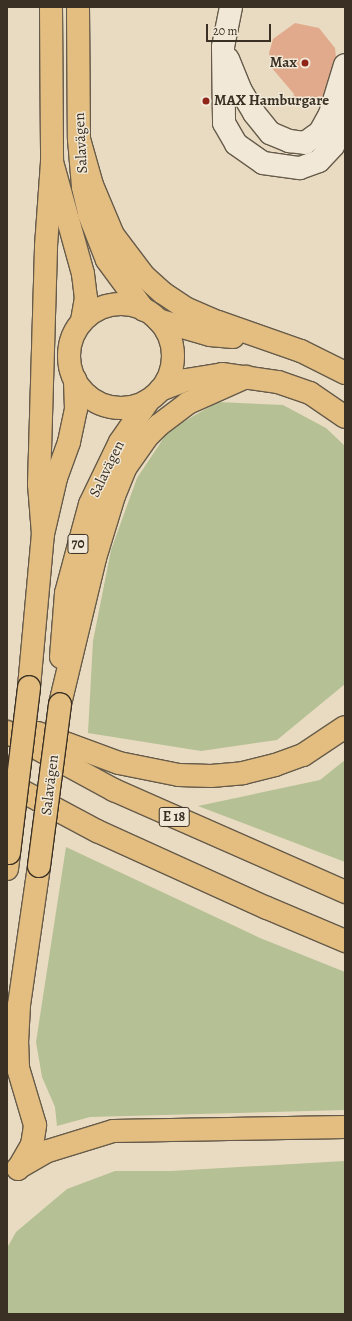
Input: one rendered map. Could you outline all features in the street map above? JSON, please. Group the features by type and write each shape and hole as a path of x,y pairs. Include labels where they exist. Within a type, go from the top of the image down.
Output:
{"main road":[{"name":"Salavägen","path":"52,7 52,162 83,274 86,298 82,321"},
{"name":"Salavägen","path":"78,7 79,139 83,188 99,243 124,285 151,315"},
{"path":"79,139 92,185 113,235 144,276 187,309 301,351 345,373"},
{"path":"43,534 40,476 46,246 52,162"},
{"path":"8,861 29,687 43,534 56,478 69,442 76,409 74,379 70,368 70,349 75,331 82,321 105,307 118,304 210,335 268,340"},
{"path":"151,315 167,333 172,355 168,377 154,395"},
{"path":"74,379 83,391 94,400 107,406 121,408 136,406 154,395 186,380 222,374 278,382 310,393 345,417"},
{"path":"60,704 95,558 114,496 126,467 146,438 159,425 195,400 246,378"},
{"name":"Salavägen","path":"13,1173 32,1145 35,1125 18,1068 17,1043 19,1006 60,704 62,637 66,593 78,542 103,473 120,442 154,395"},
{"path":"7,721 81,751 120,763 179,774 211,776 243,773 275,766 303,754 345,727"},
{"name":"E 18","path":"7,732 114,790 345,892"},
{"path":"7,783 97,831 267,908 345,941"},
{"path":"13,1173 48,1152 113,1131 345,1127"}],"lane":[{"path":"231,7 223,47 224,123 236,144 263,162 300,168 319,161 333,146 345,113"},
{"path":"223,47 241,91 254,113 270,133 289,141 305,143 320,132 336,99 345,65"}],"green space":[{"path":"218,402 283,405 326,428 345,446 345,684 277,740 201,751 88,733 93,641 111,550 137,478 169,430"},
{"path":"345,760 345,862 198,806 320,780"},
{"path":"66,847 260,938 345,972 345,1110 90,1117 57,1126 55,1107 42,1077 36,1042"},
{"path":"345,1161 345,1314 7,1314 7,1248 16,1232 67,1189 115,1171 171,1171"}],"building":[{"name":"Max","path":"295,23 319,28 335,48 336,57 320,105 293,102 294,94 271,67 269,53 273,39"}],"place":[{"name":"Max","path":"305,63"},
{"name":"MAX Hamburgare","path":"206,101"}]}
